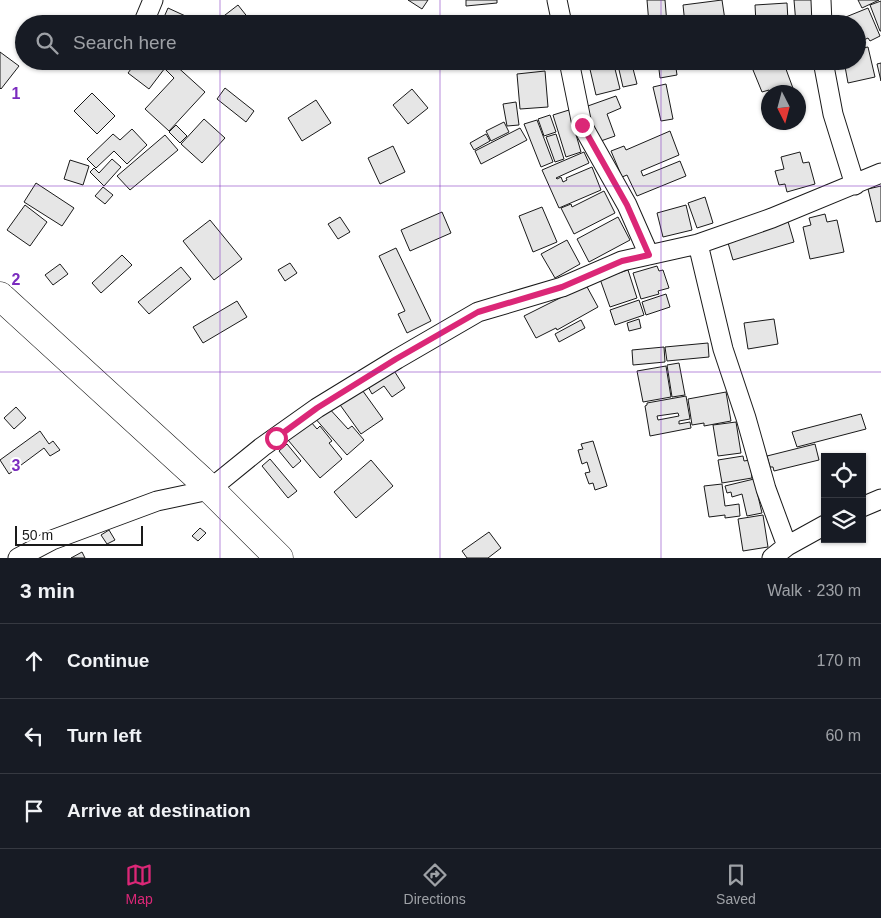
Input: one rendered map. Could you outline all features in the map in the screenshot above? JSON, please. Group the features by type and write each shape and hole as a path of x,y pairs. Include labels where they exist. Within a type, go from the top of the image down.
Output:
{"highway":[{"path":"0,296 130,414 280,558"}],"street":[{"path":"147,15 153,0"},
{"path":"557,0 560,15"},
{"path":"821,0 822,15"},
{"path":"571,70 582,125 627,205 649,255"},
{"path":"825,70 833,114 854,185"},
{"path":"18,558 52,540 157,502 209,490 262,447 317,408 396,359 478,312 562,287 622,261 698,244 772,218 881,173"},
{"path":"698,244 723,349 746,418 766,489 780,552 821,527"},
{"path":"866,505 881,498"}],"building":[{"path":"408,0 428,0 422,9"},
{"path":"466,0 497,0 497,3 466,6"},
{"path":"647,0 665,0 666,15 648,15"},
{"path":"722,0 724,15 684,15 683,5"},
{"path":"794,0 818,0 819,15 795,15"},
{"path":"858,0 879,0 862,8"},
{"path":"881,1 881,31 880,31 870,5"},
{"path":"787,3 788,15 756,15 755,5"},
{"path":"238,5 246,15 225,15"},
{"path":"168,8 183,15 165,15"},
{"path":"868,8 880,36 870,41 868,38 866,39 866,15 851,15"},
{"path":"866,47 868,47 875,77 848,83 846,70 866,70"},
{"path":"0,52 15,63 16,70 0,88"},
{"path":"881,63 881,81 877,64"},
{"path":"130,70 163,70 149,89 128,73"},
{"path":"166,70 181,70 205,92 169,131 145,109 174,78"},
{"path":"590,70 615,70 620,89 596,95"},
{"path":"619,70 633,70 637,84 623,87"},
{"path":"659,70 676,70 677,75 660,78"},
{"path":"753,70 786,70 792,85 761,85 761,90"},
{"path":"545,71 548,107 520,109 517,74"},
{"path":"666,84 673,119 661,121 653,87"},
{"path":"225,88 254,111 246,122 217,99"},
{"path":"412,89 428,108 408,124 393,105"},
{"path":"92,93 115,116 97,134 74,111"},
{"path":"616,96 621,108 607,114 615,136 598,142 585,107"},
{"path":"316,100 331,123 302,141 288,118"},
{"path":"516,102 519,125 507,126 503,104"},
{"path":"569,110 581,152 566,157 553,115"},
{"path":"550,115 556,132 544,136 538,119"},
{"path":"204,119 225,138 202,163 181,144"},
{"path":"537,120 553,162 541,167 524,124"},
{"path":"504,122 509,132 491,141 486,131"},
{"path":"176,125 187,136 180,143 169,132"},
{"path":"520,128 527,140 481,164 475,151"},
{"path":"132,129 147,145 127,164 114,151 96,168 87,159 113,134 120,140"},
{"path":"670,131 679,155 641,171 643,176 680,161 686,176 637,196 627,175 622,177 611,151 624,146 626,150"},
{"path":"486,134 490,141 474,150 470,143"},
{"path":"556,134 564,159 555,162 546,137"},
{"path":"165,135 178,150 130,190 117,176"},
{"path":"393,146 405,172 380,184 368,158"},
{"path":"584,152 589,163 556,178 561,177 563,182 567,180 566,178 592,167 601,190 559,208 542,170"},
{"path":"800,152 803,163 809,162 815,184 787,192 785,184 779,185 775,171 784,169 781,157"},
{"path":"112,159 121,167 104,186 90,172 94,168 99,173"},
{"path":"70,160 89,166 83,185 64,179"},
{"path":"36,183 74,208 62,226 24,202"},
{"path":"881,186 881,221 876,222 868,189"},
{"path":"103,187 113,195 105,204 95,196"},
{"path":"604,191 615,213 574,234 561,208 571,204 572,207"},
{"path":"705,197 713,223 697,228 688,203"},
{"path":"25,205 47,222 30,246 7,230"},
{"path":"686,205 692,230 663,237 657,213"},
{"path":"542,207 557,242 533,252 519,216"},
{"path":"442,212 451,233 410,251 401,230"},
{"path":"825,214 827,222 837,220 844,252 810,259 803,227 811,225 809,218"},
{"path":"340,217 350,232 338,239 328,224"},
{"path":"618,217 630,240 589,262 577,239"},
{"path":"787,218 794,242 733,260 726,236"},
{"path":"210,220 242,259 214,280 183,241"},
{"path":"567,240 580,264 555,278 541,254"},
{"path":"396,248 431,321 407,333 398,314 405,311 379,256"},
{"path":"122,255 132,265 101,293 92,283"},
{"path":"290,263 297,273 285,281 278,270"},
{"path":"60,264 68,274 53,285 45,275"},
{"path":"657,266 659,271 663,270 669,288 658,291 659,294 641,299 633,273"},
{"path":"181,267 191,279 149,314 138,302"},
{"path":"628,270 637,298 610,307 600,279"},
{"path":"586,285 598,307 557,330 556,328 536,338 524,316"},
{"path":"666,294 670,307 646,315 642,302"},
{"path":"639,300 644,315 615,325 610,310"},
{"path":"237,301 247,317 203,343 193,327"},
{"path":"639,319 641,328 629,331 627,323"},
{"path":"774,319 778,344 748,349 744,323"},
{"path":"581,320 585,328 559,342 555,334"},
{"path":"708,343 709,357 667,361 665,347"},
{"path":"664,347 665,362 633,365 632,350"},
{"path":"679,363 685,395 672,397 667,365"},
{"path":"666,366 671,397 643,402 637,371"},
{"path":"393,369 405,388 392,397 384,386 372,394 367,385"},
{"path":"360,387 383,419 361,434 338,402"},
{"path":"726,392 731,421 704,426 704,423 692,425 688,399"},
{"path":"686,396 690,419 679,421 679,424 690,422 691,428 650,436 645,406 647,403","holes":["678,413 679,416 658,420 657,416"]},
{"path":"327,406 348,429 352,426 364,440 347,455 314,417"},
{"path":"16,407 26,418 14,429 4,418"},
{"path":"861,414 866,429 797,447 792,432"},
{"path":"311,422 317,429 320,426 332,441 329,443 342,459 320,478 288,440"},
{"path":"736,422 741,453 718,456 713,425"},
{"path":"40,431 49,444 53,441 60,450 50,456 44,448 9,474 0,460"},
{"path":"593,441 607,486 595,490 593,483 589,484 585,473 590,472 587,462 582,464 578,450 583,449 581,444"},
{"path":"287,444 301,461 293,468 279,451"},
{"path":"815,444 819,460 774,471 773,467 770,467 767,456"},
{"path":"743,456 744,461 750,460 752,478 722,483 718,460"},
{"path":"270,459 297,491 288,498 262,466"},
{"path":"371,460 393,486 356,518 334,492"},
{"path":"754,479 762,513 747,516 742,494 732,497 731,492 727,493 725,486"},
{"path":"722,484 725,506 739,504 740,516 725,518 725,515 709,517 704,486"},
{"path":"763,515 768,547 743,551 738,519"},
{"path":"200,528 206,533 198,541 192,536"},
{"path":"109,530 115,540 107,544 101,535"},
{"path":"489,532 501,548 488,558 467,558 462,551"},
{"path":"82,552 85,558 71,558"}],"route":[{"path":"276,438 317,408 396,359 478,312 562,287 622,261 649,255 627,205 582,125"}]}
